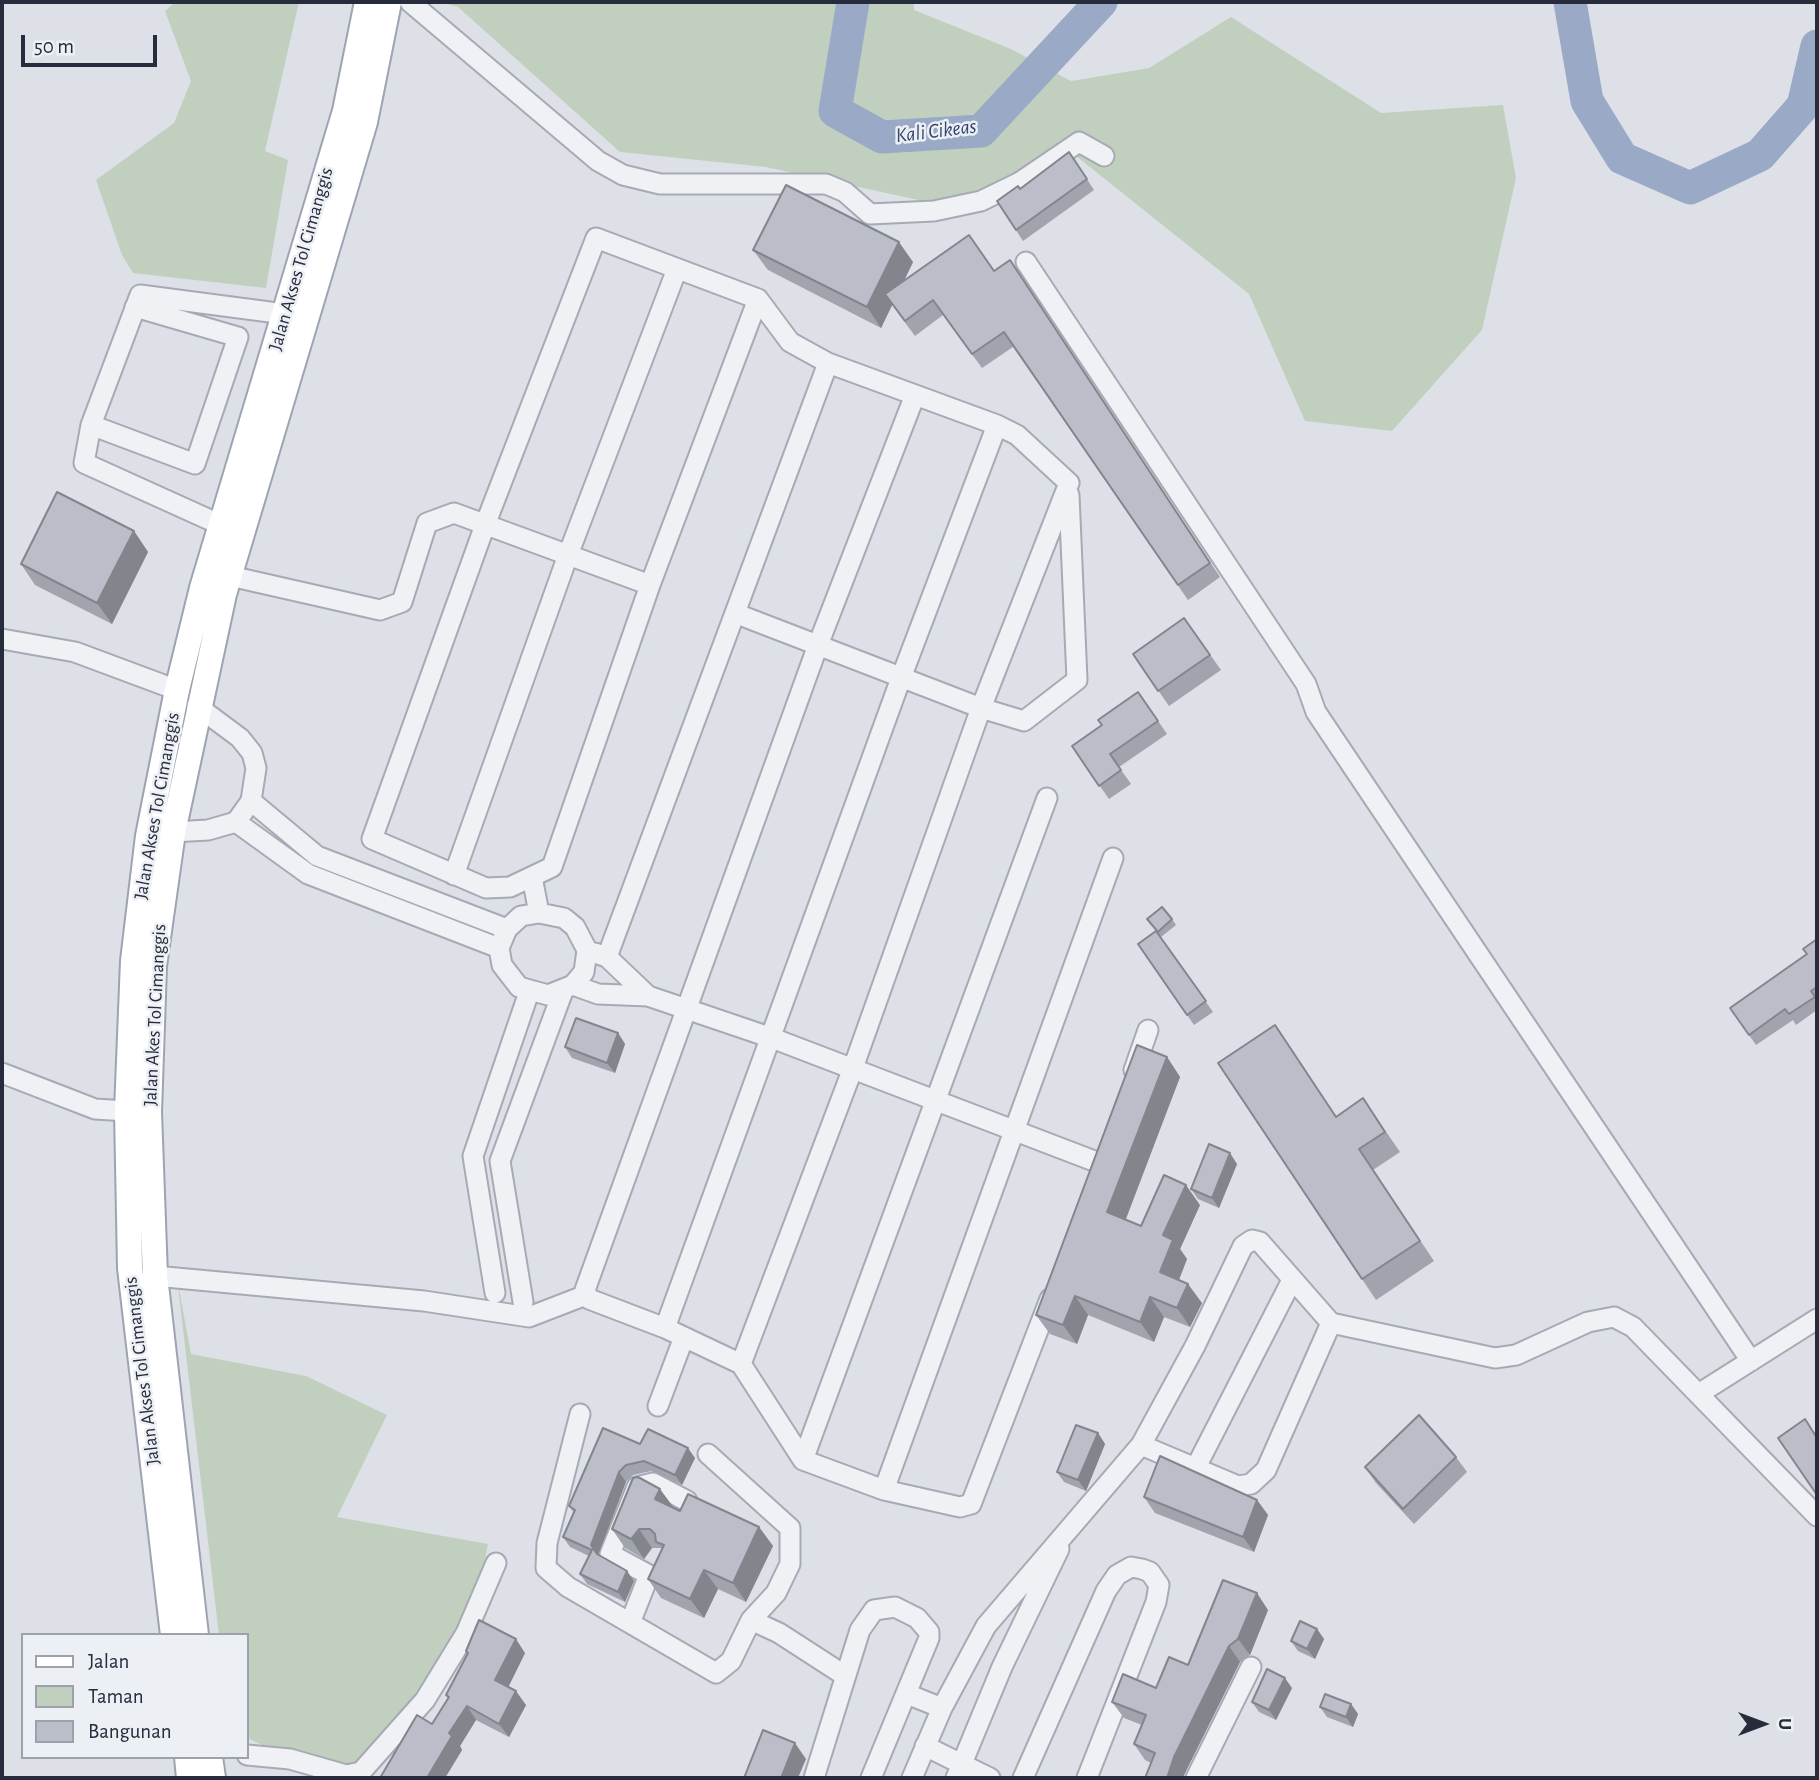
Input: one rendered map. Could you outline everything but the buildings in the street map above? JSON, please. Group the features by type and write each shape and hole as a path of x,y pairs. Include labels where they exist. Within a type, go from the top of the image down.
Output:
{"main road":[{"name":"Jalan Akses Tol Cimanggis","path":"173,1633 131,1268 138,1112 133,961 143,878 177,690 219,586 221,525 345,111 367,2"},
{"name":"Jalan Akes Tol Cimanggis","path":"196,1633 138,1112 154,966 173,832 219,586 365,122 389,2"},
{"path":"187,1759 189,1778"},
{"path":"210,1759 213,1778"}],"street":[{"path":"410,2 598,161 623,175 660,184 826,184 845,192 870,214 934,211 981,201 1001,192 1079,142 1104,156"},
{"path":"737,614 981,708 1024,721 1077,680 1069,484 1017,435 997,425 828,363 790,342 758,299 596,238 485,524 372,839 486,888 510,887 552,867 650,585 758,299"},
{"path":"1026,262 1306,684 1317,712 1751,1361"},
{"path":"454,875 568,555 677,269"},
{"path":"221,525 84,463 91,425 140,295 285,314"},
{"path":"91,425 195,464 238,337 135,307"},
{"path":"607,957 737,614 828,363"},
{"path":"586,1295 685,1008 818,645 915,395"},
{"path":"665,1328 901,678 997,425"},
{"path":"741,1364 853,1068 981,708 1069,484"},
{"path":"219,586 380,611 402,602 427,523 454,513 650,585"},
{"path":"2,639 75,652 177,690"},
{"path":"173,832 208,830 236,822 251,801 256,768 252,753 240,738 197,706"},
{"path":"803,1461 1047,798"},
{"path":"251,801 317,856 507,929"},
{"path":"236,822 308,874 499,948"},
{"path":"884,1490 1113,858"},
{"path":"532,877 539,912"},
{"path":"523,1302 500,1161 568,988 584,972 587,950 575,927 564,918 539,912 521,916 507,929 499,948 502,965 519,987 529,992 548,995 568,988 598,994 648,996 772,1038 1102,1164"},
{"path":"587,950 607,957 648,996"},
{"path":"495,1293 473,1156 529,992"},
{"path":"1127,1090 1149,1030"},
{"path":"2,1073 95,1109 138,1112"},
{"path":"473,1156 500,1161"},
{"path":"912,1778 942,1708 986,1626 1141,1445 1195,1346 1246,1241 1265,1245 1331,1323 1495,1359 1516,1354 1588,1322 1614,1317 1633,1326 1817,1516"},
{"path":"155,1276 424,1301 529,1317 586,1295 741,1364 803,1461 884,1490 960,1507 971,1504 1058,1277"},
{"path":"1195,1469 1292,1280"},
{"path":"1700,1393 1817,1320"},
{"path":"1141,1445 1243,1487 1260,1478 1331,1323"},
{"path":"658,1406 684,1337"},
{"path":"580,1414 547,1543 546,1568 568,1587 716,1673 731,1661 751,1620 776,1593 790,1564 790,1528 708,1454"},
{"path":"630,1623 653,1567 610,1554 637,1487 653,1483 687,1501"},
{"path":"959,1772 1002,1667 1069,1526"},
{"path":"248,1755 290,1759 346,1776 361,1772 425,1700 466,1633 496,1563"},
{"path":"1023,1778 1106,1591 1117,1575 1131,1567 1142,1569 1150,1572 1159,1585 1156,1602 1087,1778"},
{"path":"814,1778 859,1630 874,1610 895,1607 917,1618 929,1632 929,1638 871,1778"},
{"path":"751,1620 779,1633 844,1675"},
{"path":"1196,1778 1251,1667"},
{"path":"906,1694 942,1708"},
{"path":"925,1746 959,1772 990,1778"}],"green space":[{"path":"175,2 299,2 265,151 288,160 266,288 133,273 122,255 96,180 174,123 191,81 165,11"},
{"path":"441,2 914,2 914,10 1011,49 1071,81 1149,68 1231,17 1381,113 1503,105 1516,178 1482,330 1392,431 1305,421 1249,294 1066,148 960,209 766,167 620,152 458,7"},
{"path":"177,1278 191,1354 306,1376 387,1415 337,1517 488,1544 482,1575 427,1689 353,1778 335,1778 248,1738 248,1633 219,1633"}],"waterway":[{"name":"Kali Cikeas","path":"853,2 835,111 882,137 981,131 1101,2"},
{"name":"Kali Cikeas","path":"1570,2 1587,101 1622,158 1690,188 1760,155 1803,106 1817,46"}]}
